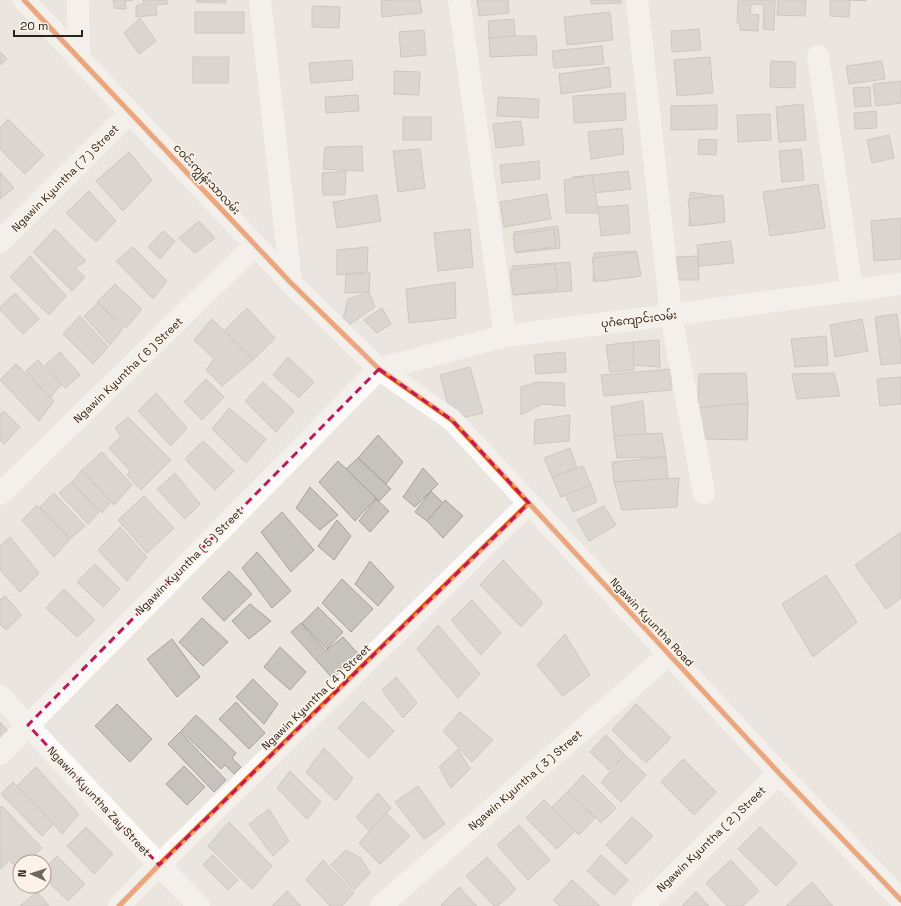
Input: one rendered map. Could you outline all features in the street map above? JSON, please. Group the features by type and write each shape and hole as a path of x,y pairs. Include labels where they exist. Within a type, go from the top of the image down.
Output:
{"street":[{"name":"ငဝင်းကျွန်းသာလမ်း","path":"24,0 291,283 379,369"},
{"path":"78,0 79,59"},
{"path":"260,0 291,283"},
{"path":"459,0 505,336"},
{"path":"637,0 671,315 704,493"},
{"path":"818,56 852,291"},
{"name":"Ngawin Kyuntha ( 7 ) Street","path":"0,242 130,113"},
{"name":"Ngawin Kyuntha ( 6 ) Street","path":"0,494 255,245"},
{"name":"ပုဂံကျောင်းလမ်း","path":"379,369 505,336 901,284"},
{"name":"Ngawin Kyuntha Road","path":"379,369 452,420 779,773 901,900"},
{"name":"Ngawin Kyuntha ( 5 ) Street","path":"0,754 379,369"},
{"name":"Ngawin Kyuntha ( 4 ) Street","path":"119,906 159,865 529,503"},
{"name":"Ngawin Kyuntha ( 3 ) Street","path":"381,906 669,654"},
{"name":"Ngawin Kyuntha Zay Street","path":"0,696 199,906"},
{"name":"Ngawin Kyuntha ( 2 ) Street","path":"643,906 779,773"}],"highlighted area":[{"path":"379,369 452,420 529,503 159,865 28,725"}],"building":[{"path":"113,0 133,0 125,1 126,9 114,8"},
{"path":"143,0 167,0 167,4 156,5 157,15 136,17 136,6 144,3"},
{"path":"196,0 226,0 226,3 196,2"},
{"path":"420,0 422,13 382,17 381,1"},
{"path":"477,0 508,0 509,13 479,16"},
{"path":"591,0 621,0 621,3 591,4"},
{"path":"738,0 775,0 774,30 763,29 764,5 751,4 750,14 759,15 758,31 740,30 740,23 737,23"},
{"path":"778,0 806,0 805,16 777,15"},
{"path":"830,0 850,0 849,17 830,16"},
{"path":"312,6 340,7 339,28 312,27"},
{"path":"195,12 244,12 244,33 195,33"},
{"path":"610,12 613,40 567,45 564,17"},
{"path":"140,18 156,41 139,54 124,33"},
{"path":"514,19 515,36 489,38 488,21"},
{"path":"699,29 701,50 672,52 671,31"},
{"path":"424,30 426,55 401,57 399,32"},
{"path":"536,36 537,55 490,57 489,38"},
{"path":"602,46 604,64 554,68 552,51"},
{"path":"0,52 7,59 0,65"},
{"path":"193,57 229,57 228,83 193,83"},
{"path":"710,57 713,93 677,96 674,60"},
{"path":"352,60 353,80 311,83 309,63"},
{"path":"771,61 795,62 795,88 770,87"},
{"path":"882,61 885,79 849,84 846,66"},
{"path":"609,67 611,87 561,94 559,74"},
{"path":"394,71 420,72 419,95 394,94"},
{"path":"901,81 901,103 876,106 873,84"},
{"path":"870,87 871,106 855,107 853,88"},
{"path":"625,93 626,120 574,123 573,96"},
{"path":"358,95 359,111 326,113 325,97"},
{"path":"498,97 539,99 538,118 497,116"},
{"path":"803,104 806,140 779,142 776,107"},
{"path":"717,105 717,129 671,130 671,106"},
{"path":"876,111 877,128 855,129 854,113"},
{"path":"770,114 771,140 738,142 737,115"},
{"path":"403,117 431,117 431,140 403,140"},
{"path":"8,119 44,155 25,174 0,149 0,128"},
{"path":"521,121 524,145 496,148 493,124"},
{"path":"622,128 624,154 591,159 588,132"},
{"path":"889,135 894,158 872,163 867,140"},
{"path":"699,139 717,140 716,155 698,154"},
{"path":"362,146 363,171 323,169 325,147"},
{"path":"420,149 425,188 398,192 393,151"},
{"path":"801,149 804,180 782,182 779,151"},
{"path":"129,152 152,180 123,211 96,181"},
{"path":"539,161 540,179 502,183 500,165"},
{"path":"346,171 345,195 323,195 322,173"},
{"path":"628,171 631,189 594,193 592,175"},
{"path":"0,172 14,188 0,199"},
{"path":"592,175 594,193 576,206 573,177"},
{"path":"592,175 599,213 566,213 564,180"},
{"path":"818,184 825,228 770,236 763,192"},
{"path":"89,191 116,221 96,242 66,213"},
{"path":"690,192 716,196 717,223 689,226"},
{"path":"547,194 551,219 504,227 500,202"},
{"path":"377,195 381,221 337,228 333,202"},
{"path":"723,195 725,222 691,226 688,199"},
{"path":"628,205 630,233 601,236 598,207"},
{"path":"901,218 901,259 874,261 871,221"},
{"path":"199,221 215,238 195,253 179,238"},
{"path":"558,226 560,248 516,253 514,232"},
{"path":"55,229 86,261 75,268 85,277 72,291 33,252"},
{"path":"470,229 473,267 438,271 434,233"},
{"path":"554,229 556,247 515,252 513,235"},
{"path":"163,231 175,241 160,259 148,247"},
{"path":"731,241 734,263 699,266 697,245"},
{"path":"133,247 167,281 153,299 116,261"},
{"path":"368,247 367,272 337,275 337,250"},
{"path":"636,251 636,277 593,281 594,253"},
{"path":"637,252 641,276 595,282 592,258"},
{"path":"30,256 66,296 49,315 10,277"},
{"path":"698,256 699,280 677,280 676,257"},
{"path":"570,262 572,291 514,295 512,266"},
{"path":"555,264 558,289 513,295 510,270"},
{"path":"370,273 369,292 345,293 346,274"},
{"path":"455,282 456,318 409,323 406,289"},
{"path":"115,284 142,309 126,328 97,302"},
{"path":"369,292 375,307 340,331 348,299"},
{"path":"15,293 39,319 23,334 0,310 0,307"},
{"path":"98,303 123,328 110,345 84,316"},
{"path":"247,308 275,338 253,360 224,331"},
{"path":"382,308 391,324 377,333 364,320"},
{"path":"897,314 901,345 901,363 881,365 875,317"},
{"path":"80,316 108,347 93,364 63,334"},
{"path":"212,319 253,360 222,386 206,370 214,359 194,340"},
{"path":"862,319 868,351 835,357 830,325"},
{"path":"826,336 828,365 795,367 791,339"},
{"path":"659,340 660,367 633,365 633,342"},
{"path":"633,342 634,370 610,372 606,345"},
{"path":"60,352 80,375 65,388 45,365"},
{"path":"565,352 566,372 536,374 534,355"},
{"path":"288,357 314,382 299,398 273,375"},
{"path":"38,360 61,385 50,398 26,371"},
{"path":"16,364 54,401 39,421 0,380"},
{"path":"470,367 483,413 452,420 440,375"},
{"path":"671,369 671,390 604,396 601,375"},
{"path":"746,373 748,403 698,408 699,374"},
{"path":"834,373 840,396 797,399 792,374"},
{"path":"901,377 901,404 880,406 877,379"},
{"path":"206,379 224,397 202,420 184,402"},
{"path":"263,382 294,411 276,432 245,401"},
{"path":"538,382 564,383 565,406 542,404 521,415 521,387"},
{"path":"156,393 187,428 171,446 138,411"},
{"path":"643,401 646,434 614,436 611,407"},
{"path":"748,403 747,440 704,439 698,408"},
{"path":"229,408 266,439 246,463 212,429"},
{"path":"4,411 20,427 4,444 0,440 0,414"},
{"path":"570,415 569,441 534,444 535,420"},
{"path":"128,417 171,460 141,490 127,475 130,471 109,448 121,436 115,428"},
{"path":"662,433 666,457 617,458 614,436"},
{"path":"378,435 403,462 386,484 358,458"},
{"path":"203,441 234,471 215,490 185,459"},
{"path":"570,448 577,468 552,477 544,458"},
{"path":"102,452 132,485 114,505 82,470"},
{"path":"666,457 668,479 614,482 612,462"},
{"path":"358,458 391,489 379,501 346,469"},
{"path":"338,461 376,498 355,521 319,482"},
{"path":"583,466 591,485 561,497 552,477"},
{"path":"423,468 438,484 415,507 403,497"},
{"path":"82,470 111,502 102,513 72,482"},
{"path":"175,473 200,504 185,519 157,489"},
{"path":"679,478 677,507 622,510 614,482"},
{"path":"72,482 99,512 88,524 59,493"},
{"path":"591,485 597,502 573,512 565,495"},
{"path":"310,487 338,515 320,530 296,508"},
{"path":"431,491 443,503 427,521 415,512"},
{"path":"54,493 85,526 70,539 40,507"},
{"path":"144,496 174,528 147,553 118,520"},
{"path":"376,499 389,511 370,532 359,521"},
{"path":"445,500 463,516 443,538 427,521"},
{"path":"37,505 70,539 54,557 22,520"},
{"path":"604,506 616,525 589,541 577,520"},
{"path":"282,512 314,550 291,572 261,532"},
{"path":"337,520 351,536 334,560 318,546"},
{"path":"120,527 147,557 127,581 98,550"},
{"path":"901,532 901,598 886,609 855,565"},
{"path":"10,537 39,573 20,592 0,570 0,546"},
{"path":"257,552 291,591 272,608 242,568"},
{"path":"503,560 543,603 521,627 480,585"},
{"path":"370,561 394,587 378,606 355,584"},
{"path":"95,564 120,589 103,607 77,582"},
{"path":"229,571 252,594 224,621 202,598"},
{"path":"826,575 857,622 813,657 782,604"},
{"path":"342,579 373,609 351,632 322,603"},
{"path":"64,589 95,620 77,637 46,608"},
{"path":"5,596 22,615 6,630 0,624 0,600"},
{"path":"472,600 501,633 481,655 451,620"},
{"path":"250,604 271,621 249,639 232,621"},
{"path":"318,607 343,632 327,649 302,623"},
{"path":"202,618 228,642 203,666 179,642"},
{"path":"301,623 326,651 343,637 361,657 335,681 291,632"},
{"path":"438,625 480,674 458,698 417,649"},
{"path":"565,634 590,675 563,696 537,665"},
{"path":"172,639 200,677 177,697 147,659"},
{"path":"280,647 306,672 290,690 264,667"},
{"path":"396,677 417,703 403,718 382,690"},
{"path":"253,679 278,704 264,724 236,697"},
{"path":"363,701 394,731 369,758 338,728"},
{"path":"236,702 265,733 249,749 219,719"},
{"path":"117,704 152,739 130,762 95,726"},
{"path":"636,704 671,738 646,763 612,730"},
{"path":"460,712 493,740 472,762 443,731"},
{"path":"196,715 236,753 232,758 241,767 234,774 225,765 221,769 181,731"},
{"path":"0,722 10,733 0,742"},
{"path":"180,732 226,780 214,792 168,744"},
{"path":"606,735 625,755 609,770 590,752"},
{"path":"324,748 353,778 336,801 306,772"},
{"path":"458,749 470,769 451,788 439,767"},
{"path":"625,755 646,775 621,802 601,782"},
{"path":"683,759 716,792 694,815 661,782"},
{"path":"184,766 205,787 187,805 166,784"},
{"path":"36,767 79,814 62,834 17,786"},
{"path":"290,771 321,802 307,819 277,788"},
{"path":"583,775 616,808 601,823 568,791"},
{"path":"13,782 54,824 42,836 1,794"},
{"path":"418,786 445,824 424,839 395,802"},
{"path":"568,791 595,818 579,835 551,808"},
{"path":"378,793 391,808 370,832 356,817"},
{"path":"544,800 575,831 557,849 526,818"},
{"path":"2,806 42,848 36,854 12,854 12,863 0,851 0,808"},
{"path":"269,809 289,841 273,856 249,824"},
{"path":"386,813 410,836 380,864 359,843"},
{"path":"632,817 653,836 626,864 606,845"},
{"path":"229,822 272,866 252,889 208,846"},
{"path":"519,825 550,860 528,880 497,845"},
{"path":"86,827 113,854 94,874 67,846"},
{"path":"760,827 797,863 776,886 738,849"},
{"path":"346,850 361,858 370,873 354,890 331,865"},
{"path":"0,853 8,862 0,869"},
{"path":"213,855 238,880 228,890 203,865"},
{"path":"601,855 628,880 614,895 587,871"},
{"path":"57,856 85,884 68,901 52,886 52,861"},
{"path":"487,857 516,889 498,906 494,906 466,876"},
{"path":"323,860 354,893 342,906 330,906 306,880"},
{"path":"731,860 759,891 743,906 727,906 706,883"},
{"path":"572,880 600,906 560,906 553,900"},
{"path":"812,882 833,906 786,906"},
{"path":"459,887 477,906 441,905"},
{"path":"287,891 301,906 272,906"},
{"path":"696,892 709,906 682,906"},
{"path":"35,894 39,894 49,906 20,906"}],"cycle path":[{"path":"24,0 291,283 379,369 452,420 779,773 901,900"},
{"path":"119,906 159,865 529,503"}]}
